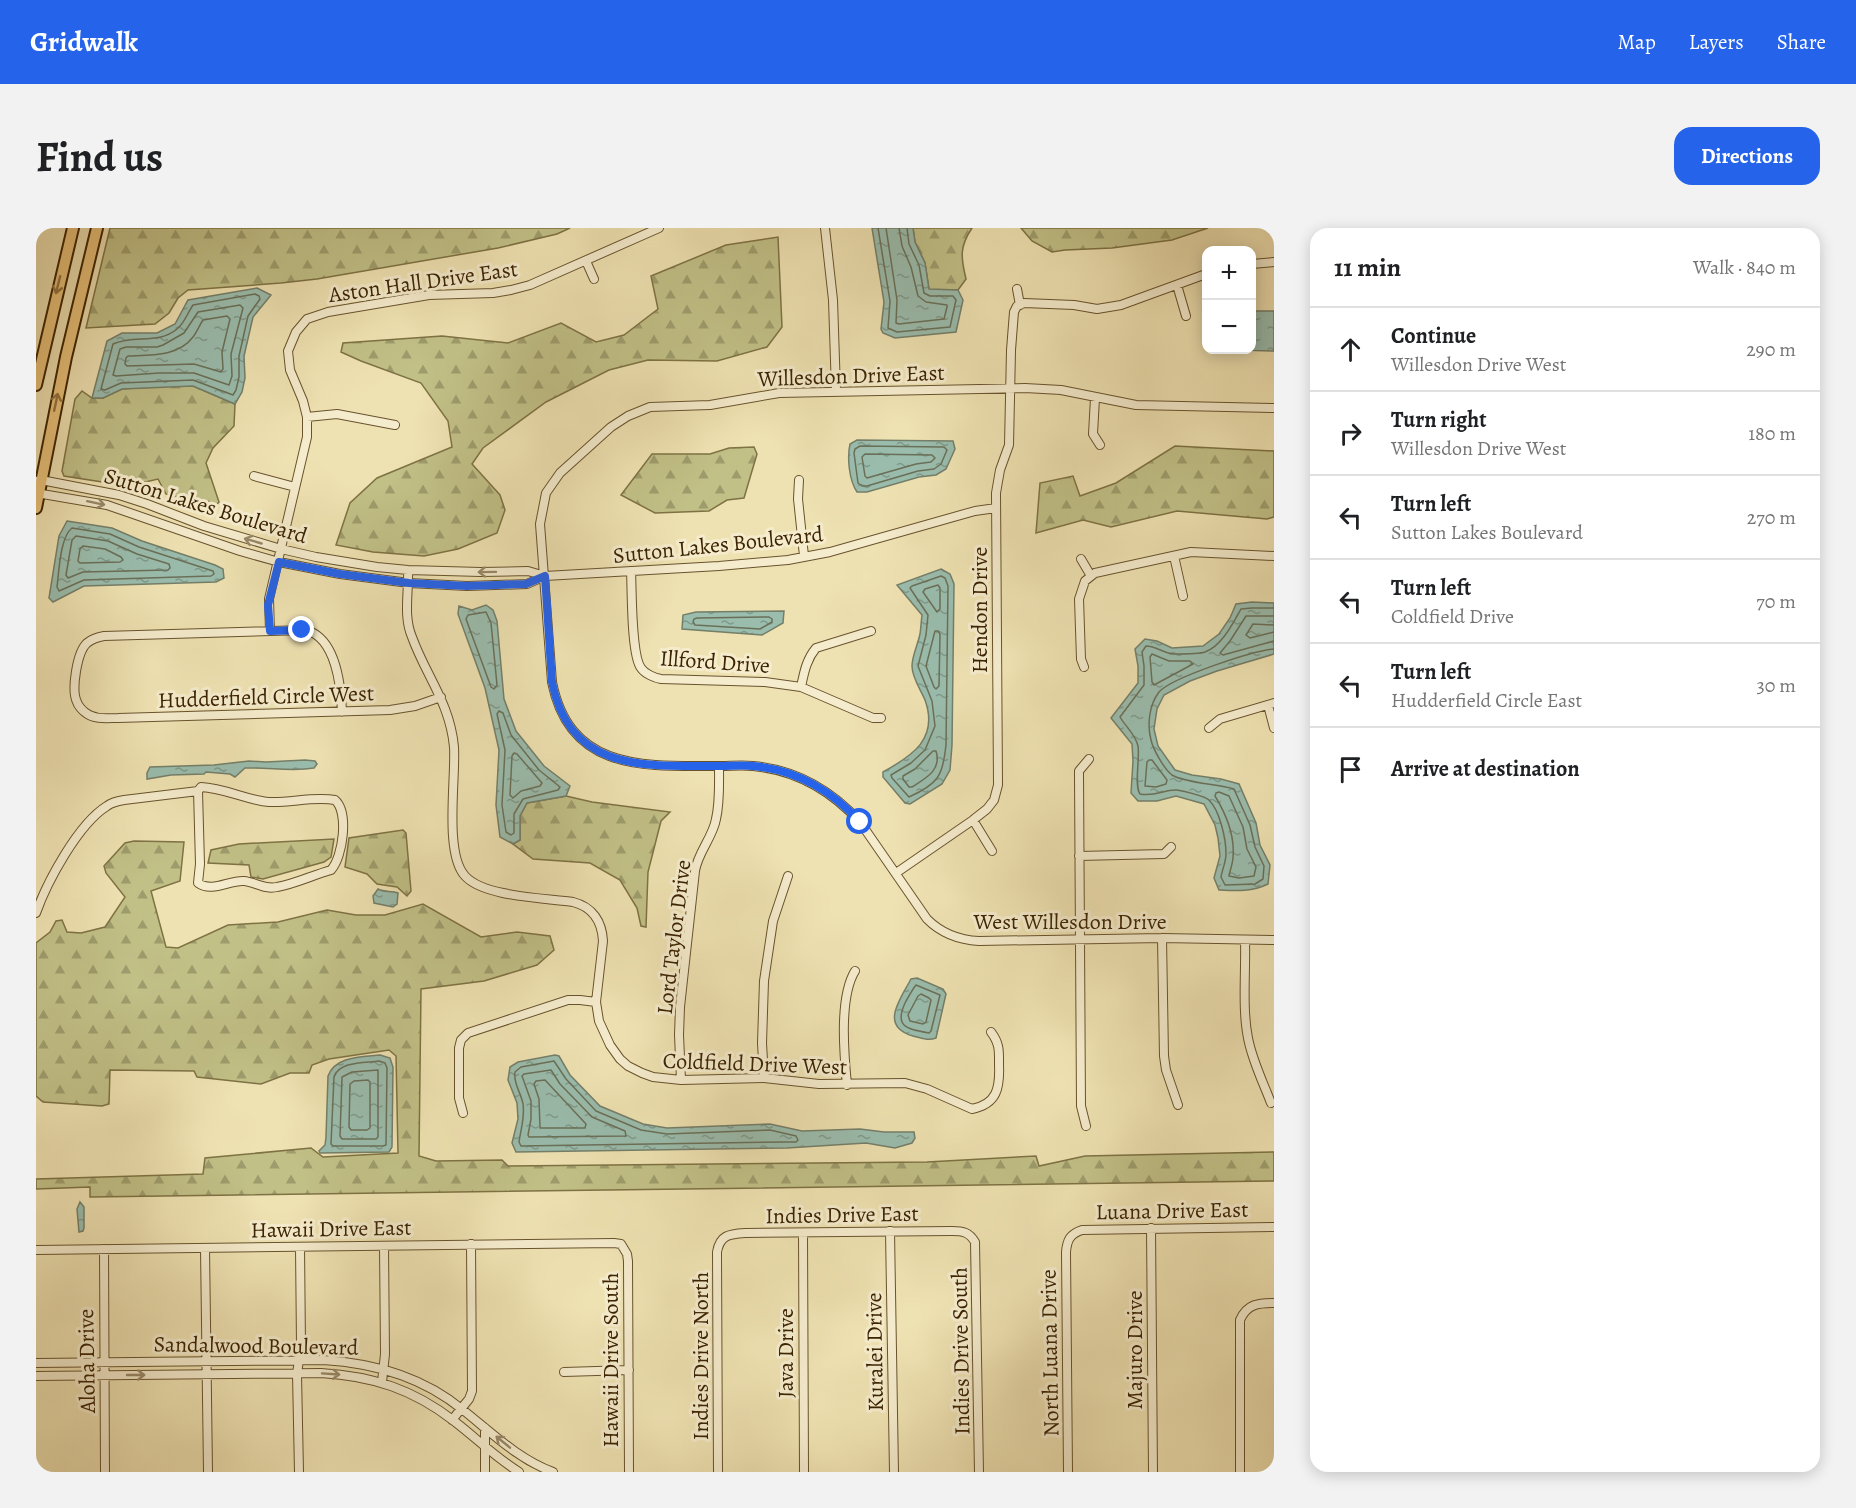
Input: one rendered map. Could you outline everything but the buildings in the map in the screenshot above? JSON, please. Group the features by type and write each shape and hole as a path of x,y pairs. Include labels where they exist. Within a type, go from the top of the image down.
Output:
{"highway":[{"path":"36,385 72,228"},
{"path":"36,507 38,480 97,228"}],"street":[{"name":"Aston Hall Drive East","path":"307,417 288,359 290,344 296,332 307,320 328,312 429,296 511,290 530,285 659,228"},
{"path":"825,228 833,300 836,391"},
{"path":"585,261 594,279"},
{"path":"1256,264 1274,262"},
{"path":"1017,290 1022,304 1074,305 1107,309 1202,276"},
{"path":"1177,285 1186,316"},
{"name":"Hendon Drive","path":"896,873 991,805 999,785 996,508 999,478 1009,445 1012,327 1014,312 1022,304"},
{"name":"Willesdon Drive East","path":"719,766 655,765 621,761 589,746 575,734 560,712 552,682 540,524 546,493 569,465 611,427 628,416 650,407 710,405 757,396 836,391 1011,388 1061,390 1136,405 1274,408"},
{"path":"1095,398 1093,434 1100,445"},
{"path":"342,712 339,677 324,640 318,635 302,630 270,631 268,605 307,438 307,417 337,414 395,425"},
{"path":"254,476 295,487"},
{"name":"Sutton Lakes Boulevard","path":"38,480 119,495 204,526 281,549 348,562 408,570 528,571 545,576"},
{"path":"799,480 798,499 804,556"},
{"name":"Sutton Lakes Boulevard","path":"37,494 107,505 279,562 340,574 409,583 467,586 526,584 545,576 788,560 830,552 975,511 996,508"},
{"path":"167,525 171,513"},
{"path":"1084,667 1081,659 1079,598 1085,581 1095,573 1191,552 1274,556"},
{"path":"1174,555 1183,596"},
{"path":"1081,559 1091,576"},
{"name":"Coldfield Drive West","path":"408,570 408,623 411,637 441,697 450,722 454,746 453,845 458,865 471,881 490,891 582,904 596,917 602,932 596,1002 599,1021 610,1046 628,1066 652,1077 681,1080 764,1078 847,1085 905,1083 927,1089 972,1109 988,1103 999,1084 998,1041 992,1032"},
{"name":"Illford Drive","path":"631,571 636,652 640,668 644,672 662,679 765,682 801,687 873,718 881,717"},
{"name":"Hudderfield Circle West","path":"270,631 104,636 94,639 86,644 79,656 75,696 79,706 89,715 118,718 402,709 441,697"},
{"path":"801,687 810,655 816,648 871,631"},
{"path":"1209,728 1220,719 1271,704 1274,728"},
{"path":"1086,1126 1081,1106 1079,771 1089,759"},
{"name":"West Willesdon Drive","path":"719,766 753,766 781,771 819,786 837,799 860,822 927,919 954,938 979,942 1162,938 1274,939"},
{"name":"Lord Taylor Drive","path":"681,1080 680,1006 695,871 696,863 716,819 719,766"},
{"path":"36,913 42,895 70,848 86,825 105,807 112,802 198,791 201,787 217,788 256,800 272,802 335,800 339,804 342,840 335,866 331,870 276,888 245,882 216,887 202,886 198,883 200,864 198,791"},
{"path":"973,820 992,851"},
{"path":"1079,856 1164,854 1172,847"},
{"path":"764,1078 762,1042 764,981 773,921 788,876"},
{"path":"1162,938 1164,1056 1166,1070 1178,1105"},
{"path":"1245,940 1248,1038 1271,1103"},
{"path":"847,1085 845,1004 850,980 855,971"},
{"path":"463,1113 459,1098 459,1048 461,1040 468,1033 568,1000 596,1002"},
{"name":"Luana Drive East","path":"1071,1235 1082,1230 1274,1227"},
{"name":"Majuro Drive","path":"1151,1228 1153,1472"},
{"name":"Kuralei Drive","path":"891,1231 894,1472"},
{"name":"Indies Drive East","path":"721,1240 726,1235 733,1234 966,1232"},
{"name":"Indies Drive South","path":"966,1232 975,1242 976,1253 979,1472"},
{"name":"Java Drive","path":"802,1233 804,1472"},
{"name":"North Luana Drive","path":"1068,1472 1066,1243 1071,1235"},
{"name":"Indies Drive North","path":"718,1472 717,1252 721,1240"},
{"name":"Hawaii Drive East","path":"36,1250 614,1243 621,1244 624,1249"},
{"path":"452,1420 469,1399 472,1391 471,1244"},
{"path":"299,1472 297,1374 301,1345 300,1246"},
{"path":"381,1382 385,1354 384,1246"},
{"path":"205,1248 208,1472"},
{"name":"Aloha Drive","path":"104,1249 105,1472"},
{"name":"Hawaii Drive South","path":"624,1249 628,1261 629,1472"},
{"path":"1240,1472 1240,1320 1243,1313 1251,1306 1274,1303"},
{"name":"Sandalwood Boulevard","path":"36,1363 299,1359 341,1361 384,1369 424,1385 461,1408 526,1460 543,1470 553,1472"},
{"path":"564,1372 629,1370"},
{"name":"Sandalwood Boulevard","path":"36,1376 338,1374 381,1382 420,1399 452,1420 519,1472"},
{"path":"485,1428 485,1472"}],"green space":[{"path":"110,228 570,228 557,234 498,248 317,279 188,290 178,298 169,313 155,324 86,328"},
{"path":"913,228 972,228 962,253 966,279 958,290 929,290 925,263 915,242"},
{"path":"1021,228 1208,228 1172,240 1112,248 1052,252 1032,241"},
{"path":"778,237 782,327 767,347 717,361 648,360 609,370 546,402 483,448 472,464 500,495 505,510 497,533 458,549 424,556 373,552 336,545 350,503 377,478 452,447 448,421 421,383 341,352 343,343 442,336 508,343 561,323 596,342 624,335 658,309 651,276 726,245"},
{"path":"193,386 235,404 234,426 213,448 206,463 219,502 211,510 166,494 158,479 128,486 64,476 62,471 75,399 82,391 92,398 103,398 122,389"},
{"path":"1175,446 1274,451 1274,517 1267,519 1177,511 1111,527 1083,520 1036,533 1040,483 1073,476 1080,496 1116,483"},
{"path":"754,447 757,454 744,498 727,500 709,511 655,513 621,495 652,454 710,454 729,448"},
{"path":"566,796 592,802 670,812 661,821 648,872 646,927 641,926 637,908 620,880 590,863 533,859 513,844 520,840 520,816 527,803"},
{"path":"403,830 406,833 411,891 407,896 397,887 377,884 367,874 345,867 349,838"},
{"path":"334,839 331,857 324,862 263,879 251,877 249,865 208,863 211,850 239,844"},
{"path":"134,841 184,842 180,881 151,891 166,947 178,948 228,925 278,922 327,910 356,915 385,915 423,904 481,937 517,932 550,936 554,950 537,965 484,981 421,989 419,1156 436,1161 502,1160 508,1166 927,1162 1036,1156 1039,1166 1085,1156 1274,1152 1274,1181 90,1197 90,1187 36,1189 36,1179 203,1174 205,1158 311,1148 323,1157 398,1153 396,1056 389,1050 329,1059 312,1065 309,1073 290,1073 261,1084 197,1077 194,1071 110,1070 109,1104 102,1106 43,1102 36,1096 36,943 50,932 56,921 62,920 67,932 81,933 105,927 125,897 106,873 104,866 125,843"}],"water":[{"path":"872,228 913,228 915,242 925,263 929,289 958,290 963,300 956,332 895,338 883,333 881,329 884,302"},
{"path":"257,288 271,295 253,317 244,356 245,378 242,392 235,404 193,386 122,389 103,398 92,398 107,341 122,333 157,333 175,324 188,300"},
{"path":"1256,311 1274,311 1274,351 1256,350"},
{"path":"857,440 953,441 955,449 946,469 936,475 919,477 867,492 857,492 850,475 849,456 850,444"},
{"path":"67,521 112,528 142,541 215,565 223,569 224,578 216,582 84,586 53,602 49,598 59,536"},
{"path":"941,569 950,574 954,584 950,770 942,784 910,804 905,803 883,777 883,772 904,759 920,745 926,736 928,725 925,700 912,670 922,615 897,585"},
{"path":"1274,603 1274,654 1190,681 1164,695 1157,709 1154,729 1158,746 1175,770 1239,784 1256,823 1260,845 1270,865 1268,884 1250,890 1219,890 1214,878 1220,856 1218,838 1215,825 1204,804 1176,796 1157,801 1138,801 1131,793 1132,744 1111,718 1138,683 1135,649 1145,639 1157,641 1172,648 1203,646 1219,634 1236,604"},
{"path":"486,605 493,610 497,621 504,699 516,731 544,766 570,786 566,796 527,803 520,816 520,840 513,844 500,837 496,805 499,750 485,688 458,614 459,606 472,610"},
{"path":"784,611 783,623 762,635 682,629 683,615 696,612"},
{"path":"315,761 317,764 314,768 305,769 245,768 235,777 230,774 206,772 147,779 150,767"},
{"path":"378,889 398,893 397,904 393,907 374,903 373,896"},
{"path":"917,978 943,989 946,994 936,1038 933,1039 903,1032 897,1026 895,1019 895,1012 902,995 911,979"},
{"path":"380,1055 390,1058 393,1067 392,1147 389,1152 320,1153 319,1151 325,1145 328,1076 332,1069 343,1061"},
{"path":"559,1056 570,1075 600,1106 643,1124 667,1128 770,1124 802,1131 860,1129 914,1132 915,1138 912,1143 895,1148 866,1143 787,1148 516,1152 512,1143 518,1119 517,1103 508,1080 510,1067 518,1062"},
{"path":"80,1202 84,1207 84,1228 79,1232 77,1209"}],"route":[{"path":"302,630 270,631 268,605 279,562 340,574 409,583 467,586 526,584 545,576 555,698 567,723 575,734 589,746 621,761 655,765 753,766 781,771 824,789 860,822"}]}
